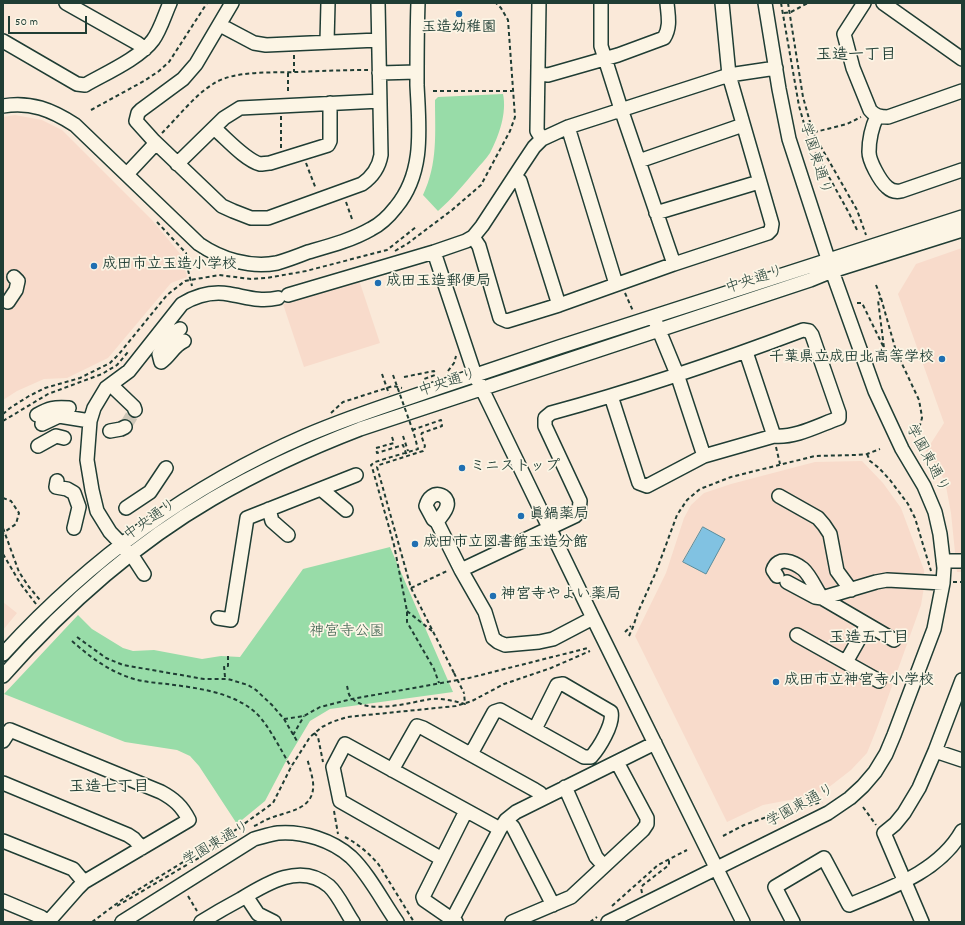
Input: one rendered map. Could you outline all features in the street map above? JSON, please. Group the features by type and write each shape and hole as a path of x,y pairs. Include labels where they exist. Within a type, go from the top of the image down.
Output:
{"street":[{"path":"66,3 145,49"},
{"path":"3,41 77,84 85,85 145,49 154,40 170,3"},
{"path":"232,3 196,64 183,79 138,113 136,122 177,164 222,206 251,218 268,218 358,186 367,180 379,162 380,101 378,3"},
{"path":"326,42 328,3"},
{"path":"3,106 13,104 33,106 58,114 74,125 127,174 198,244 221,257 247,263 277,263 335,244 371,229 381,223 401,202 408,190 417,163 419,144 417,72 418,3"},
{"path":"539,3 537,131 542,139"},
{"path":"601,3 601,46 674,264"},
{"path":"539,74 548,75 606,59 664,38 668,32 667,3"},
{"path":"473,237 479,246 500,318 507,321 559,305 674,264 768,233 771,230 772,224 729,74 722,3"},
{"name":"学園東通り","path":"605,919 716,868 828,813 850,798 875,772 886,754 934,629 944,582 940,534 935,512 924,486 902,449 875,391 830,266 789,139 765,3"},
{"path":"864,3 844,34 853,68 873,113 869,153 870,162 886,187 896,192 962,170"},
{"path":"883,3 962,59"},
{"path":"220,25 238,36 254,43 266,45 378,40"},
{"path":"144,574 132,554 104,524 97,511 92,490 88,460 90,421 96,404 106,388 129,371 182,304 193,297 217,293 251,299 269,300 283,297 466,241 473,237 482,226 534,147 542,139 568,127 729,74 776,68"},
{"path":"379,71 417,72"},
{"path":"873,113 888,118 962,91"},
{"path":"177,164 214,128 240,108 380,101"},
{"path":"214,128 246,156 255,162 262,164 284,159 328,145 330,141 330,103"},
{"path":"639,161 743,125"},
{"path":"568,127 618,284"},
{"path":"127,174 155,142"},
{"path":"514,177 520,182 559,305"},
{"path":"656,213 759,182"},
{"name":"中央通り","path":"3,676 30,645 59,616 100,579 172,524 212,499 307,449 360,429 810,280 830,266 962,216"},
{"name":"中央通り","path":"3,654 50,605 100,561 166,512 204,487 306,435 353,417 475,375 654,316 962,230"},
{"path":"434,252 475,375 592,618 743,922"},
{"path":"8,302 16,290 18,281 14,277"},
{"path":"654,316 658,330 677,374 704,456"},
{"path":"461,570 575,516 579,512 581,506 579,497 545,426 546,418 551,413 611,396 746,352 803,330 809,331 812,335 839,413 838,418 784,437 774,436 704,456 647,486 639,482 611,396"},
{"path":"746,352 774,436"},
{"path":"111,385 134,407 135,410"},
{"path":"39,419 59,416 68,412 90,421"},
{"path":"110,430 125,427"},
{"path":"38,446 56,436 64,438"},
{"path":"126,508 150,492 166,468"},
{"path":"218,618 231,620 234,564 247,518 356,475"},
{"path":"57,481 56,487 67,489 74,493 79,507 74,528"},
{"path":"321,488 346,510"},
{"path":"779,496 818,518 824,525 830,534 838,571 851,590"},
{"path":"269,509 272,521 288,535"},
{"path":"437,522 461,570 485,612 493,638 505,645 539,642 553,639 592,618"},
{"path":"822,598 804,570 788,561 780,560 775,564 773,570 782,579 815,597 822,598 894,640"},
{"path":"943,561 962,560"},
{"path":"822,598 887,580 944,582"},
{"path":"846,662 867,625"},
{"path":"797,635 880,681"},
{"path":"471,754 494,712 500,710 584,757 591,757 597,750 611,721 611,712 563,684 557,685 535,729"},
{"path":"922,922 884,833 896,824 919,788 936,751 961,685"},
{"path":"392,770 417,726 471,754 540,793 543,798"},
{"path":"3,901 41,917 48,922 84,882 189,820 183,808 174,799 161,792 5,732"},
{"path":"466,811 423,896 424,900 453,921 503,824 516,812 655,743"},
{"path":"442,859 340,801 333,767 345,744 466,811 513,827 553,905"},
{"path":"936,751 962,760"},
{"path":"591,757 597,772"},
{"path":"512,922 571,897 643,830 647,818 617,762"},
{"path":"3,783 128,835 142,848"},
{"path":"565,787 596,857 604,866"},
{"path":"793,922 775,887 824,858 849,905 905,882 947,852 962,831"},
{"name":"学園東通り","path":"122,922 254,839 276,833 293,833 323,840 339,848 351,857 362,870 397,922"},
{"path":"3,842 73,869 84,882"},
{"path":"202,921 270,882 298,875 310,876 330,887 352,922"},
{"path":"246,896 258,914 274,922"}],"path":[{"path":"91,110 144,82 164,66 175,54 207,3"},
{"path":"389,254 407,244 452,210 481,185 510,131 515,117 508,20 501,8 496,3"},
{"path":"781,3 784,13 787,40 799,106 809,141 850,213 858,232"},
{"path":"788,3 791,12 803,97 813,133 857,210 866,235"},
{"path":"784,13 791,12 808,3"},
{"path":"294,44 294,72"},
{"path":"155,142 203,91 213,83 233,76 288,72 379,71"},
{"path":"284,159 281,149 288,72"},
{"path":"433,91 512,91"},
{"path":"807,134 847,124 873,113"},
{"path":"302,153 320,200"},
{"path":"343,192 352,219"},
{"path":"155,218 186,253 192,287 197,287"},
{"path":"3,414 10,408 45,388 80,378 110,363 167,295 185,281 219,275 251,279 267,278 306,270 387,250 416,227"},
{"path":"618,284 635,314"},
{"path":"876,285 896,351 919,400 922,418 920,425 912,433"},
{"path":"857,303 862,302 884,348 878,300 881,298"},
{"path":"3,421 48,394 102,374 117,365 132,347"},
{"path":"404,377 434,371 435,374 422,380"},
{"path":"382,374 390,399"},
{"path":"392,375 418,449 375,462 371,465 394,545 407,622 434,669 439,684"},
{"path":"412,430 441,420 442,426 422,433 423,450 377,467 411,588 464,693 465,704"},
{"path":"404,436 407,456"},
{"path":"774,436 774,442 780,465"},
{"path":"392,437 394,443 376,448 377,453 403,445 407,452"},
{"path":"629,636 656,572 677,515 687,500 700,489 725,479 815,456 867,454 880,449"},
{"path":"3,498 11,501 19,513 16,524 4,533"},
{"path":"3,528 20,572 29,587 41,601"},
{"path":"3,554 20,583 36,604"},
{"path":"411,588 452,568 461,570"},
{"path":"406,611 433,632"},
{"path":"625,632 631,626"},
{"path":"77,637 106,658 123,665 204,678 228,679 243,683 256,690 265,698 284,719 297,741"},
{"path":"72,641 98,662 112,670 135,679 211,692 229,697 244,704 257,714 263,722 291,767"},
{"path":"284,719 304,716 320,707 352,699 469,678 588,648"},
{"path":"92,922 123,899 238,830 272,803 291,767 310,737 322,727 346,717 406,712 465,704 504,684 551,668 590,652"},
{"path":"225,677 224,666 228,666 228,655"},
{"path":"551,668 554,673"},
{"path":"347,686 349,696 352,699 371,707 439,699 465,704"},
{"path":"293,735 304,716"},
{"path":"298,810 308,802 312,793 313,783 307,758"},
{"path":"863,807 879,830 884,833"},
{"path":"611,907 658,865 687,850"},
{"path":"642,893 641,888 669,865 669,859"},
{"path":"188,896 202,921"},
{"path":"590,922 605,919"}],"shaded area":[{"name":"成田市立玉造小学校","path":"15,115 42,120 62,130 152,220 182,256 187,277 171,283 108,358 67,378 44,379 17,391 3,400 3,117"},
{"name":"千葉県立成田北高等学校","path":"962,248 962,572 957,572 951,513 945,481 926,451 944,423 898,294 916,264"},
{"path":"359,280 380,343 304,367 283,304"},
{"name":"成田市立神宮寺小学校","path":"862,461 883,483 901,508 924,570 925,581 921,605 877,728 867,753 851,770 824,791 800,798 763,805 727,822 635,636 666,573 684,518 691,505 704,493 731,484 815,462"},
{"path":"3,602 17,613 3,630"}],"green space":[{"path":"503,94 503,117 490,153 458,191 438,211 423,195 428,183 435,148 435,100 438,97"},
{"name":"神宮寺公園","path":"390,547 453,692 330,709 310,721 265,801 237,824 199,766 190,756 177,750 125,742 4,694 78,615 92,629 123,648 133,651 154,650 202,659 221,656 240,657 303,569"}],"water":[{"path":"703,527 725,539 706,574 683,562"}],"tunnel":[{"path":"125,427 135,410"}],"place":[{"name":"玉造幼稚園","path":"459,14"},
{"name":"成田市立玉造小学校","path":"94,266"},
{"name":"成田玉造郵便局","path":"378,283"},
{"name":"千葉県立成田北高等学校","path":"942,359"},
{"name":"ミニストップ","path":"462,468"},
{"name":"眞鍋薬局","path":"521,516"},
{"name":"成田市立図書館玉造分館","path":"415,544"},
{"name":"神宮寺やよい薬局","path":"493,596"},
{"name":"成田市立神宮寺小学校","path":"776,682"}],"district":[{"name":"玉造一丁目","path":"856,57"},
{"name":"玉造五丁目","path":"869,640"},
{"name":"玉造七丁目","path":"109,789"}]}
